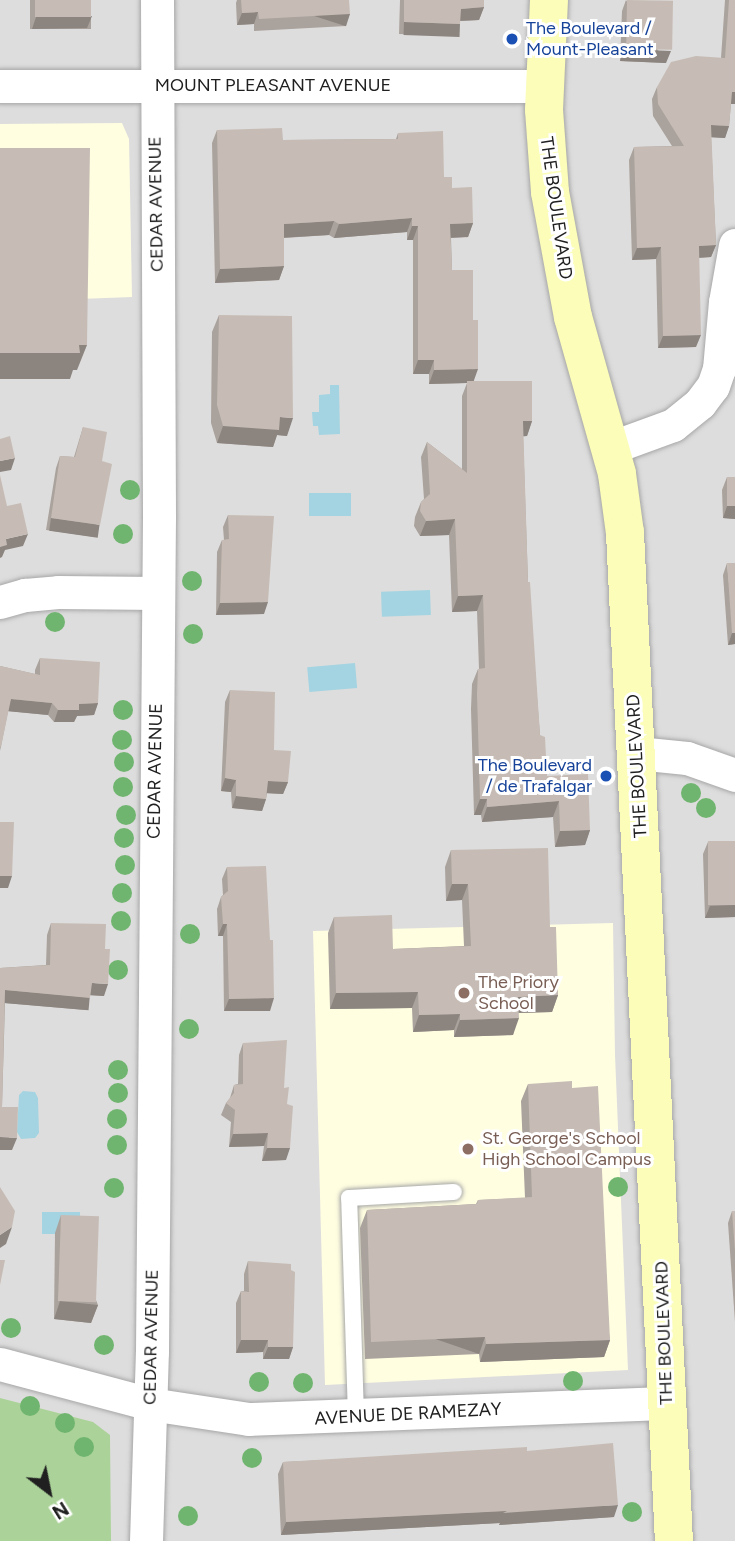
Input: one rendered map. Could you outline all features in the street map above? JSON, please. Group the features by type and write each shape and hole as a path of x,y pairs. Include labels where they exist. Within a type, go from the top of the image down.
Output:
{"main road":[{"name":"THE BOULEVARD","path":"549,0 545,86 550,192 563,273 621,493 625,533 674,1541"}],"street":[{"name":"CEDAR AVENUE","path":"146,1541 150,1404 157,593 157,0"},
{"name":"MOUNT PLEASANT AVENUE","path":"0,86 545,86"},
{"path":"610,449 673,425 700,403 713,386 719,369 725,302 735,245"},
{"path":"0,603 25,595 58,592 157,593"},
{"path":"637,753 687,758 735,775"},
{"name":"AVENUE DE RAMEZAY","path":"0,1364 150,1404 228,1417 356,1416 667,1403"}],"lane":[{"path":"356,1416 349,1198 454,1192"}],"shaded area":[{"path":"0,0 735,0 735,1541 0,1541"},
{"path":"122,123 129,139 132,297 0,302 0,124"},
{"name":"St. George's School High School Campus","path":"613,923 615,1055 628,1370 325,1385 313,931"}],"green space":[{"path":"0,1398 93,1422 110,1435 111,1541 0,1541"}],"water":[{"path":"330,385 339,385 340,434 319,435 318,426 313,426 312,412 319,412 319,395 330,394"},
{"path":"309,493 351,493 351,516 309,516"},
{"path":"430,590 431,615 382,617 381,592"},
{"path":"355,663 357,688 309,692 307,667"},
{"path":"23,1091 35,1092 38,1098 39,1133 35,1138 21,1139 17,1132 19,1095"},
{"path":"42,1212 80,1212 80,1234 42,1234"}],"building":[{"path":"35,0 91,0 91,17 35,17"},
{"path":"241,0 349,0 350,14 259,19 258,12 242,13"},
{"path":"404,0 484,0 484,7 461,9 460,24 404,22"},
{"path":"627,0 673,1 672,50 626,49"},
{"path":"729,0 735,0 735,92 732,92 729,126 711,125 716,245 699,246 701,335 663,336 661,247 637,248 634,147 684,146 658,104 657,87 671,62 696,56 725,58"},
{"path":"282,128 283,140 398,139 398,133 443,131 444,177 452,177 452,188 472,187 473,223 450,224 452,270 473,270 473,320 478,320 478,369 434,370 434,360 418,360 418,226 412,226 412,218 339,224 334,221 284,224 284,266 220,269 217,130"},
{"path":"0,148 90,148 87,345 79,345 80,353 0,353"},
{"path":"219,315 292,316 293,418 280,417 279,430 223,426 217,405"},
{"path":"467,381 532,381 532,421 523,421 528,582 540,735 545,737 547,776 588,774 590,830 560,831 559,801 487,807 487,799 480,799 477,694 478,669 485,668 483,595 458,596 455,519 426,521 420,511 421,502 430,494 427,442 467,473"},
{"path":"83,427 107,432 102,461 112,464 100,525 51,518 60,456 75,457"},
{"path":"10,436 15,458 0,461 0,439"},
{"path":"0,475 7,506 21,503 28,534 6,539 7,545 0,547"},
{"path":"727,477 735,477 735,506 727,506"},
{"path":"228,515 274,516 268,602 220,603 222,540 229,539"},
{"path":"727,563 735,563 735,633 732,633"},
{"path":"40,658 100,662 98,703 79,704 79,710 58,710 52,703 11,699 1,747 0,666 40,675"},
{"path":"230,690 275,692 274,750 291,751 288,782 268,781 266,799 236,796 236,780 225,778"},
{"path":"0,822 14,822 12,876 0,876"},
{"path":"708,841 735,841 735,905 708,905"},
{"path":"548,848 550,927 556,927 558,995 518,997 519,1018 460,1020 460,1014 419,1015 418,992 336,993 334,917 392,915 393,949 471,946 468,884 452,884 451,850"},
{"path":"266,866 270,940 273,940 274,998 229,999 227,924 223,924 221,897 228,891 227,867"},
{"path":"51,923 106,924 105,949 110,949 108,984 92,983 90,998 5,990 2,1107 18,1107 17,1138 0,1137 0,968 50,965"},
{"path":"287,1040 284,1088 289,1087 287,1104 293,1106 290,1148 267,1148 268,1133 233,1134 235,1110 226,1103 234,1093 234,1085 243,1084 243,1043"},
{"path":"572,1081 572,1088 598,1086 610,1340 486,1344 485,1337 371,1342 367,1210 477,1204 478,1200 532,1197 528,1084"},
{"path":"0,1187 15,1211 12,1227 0,1235"},
{"path":"732,1211 735,1211 735,1251"},
{"path":"61,1215 99,1216 96,1302 58,1301"},
{"path":"0,1260 5,1260 0,1285"},
{"path":"248,1261 291,1264 291,1270 295,1272 293,1347 268,1347 268,1340 241,1340 241,1291 249,1292"},
{"path":"613,1443 618,1505 503,1513 507,1511 286,1522 283,1462 527,1447 527,1451"}],"place":[{"name":"The Boulevard / Mount-Pleasant","path":"512,39"},
{"name":"The Boulevard / de Trafalgar","path":"606,776"},
{"name":"The Priory School","path":"464,993"},
{"name":"St. George's School High School Campus","path":"468,1149"}]}
